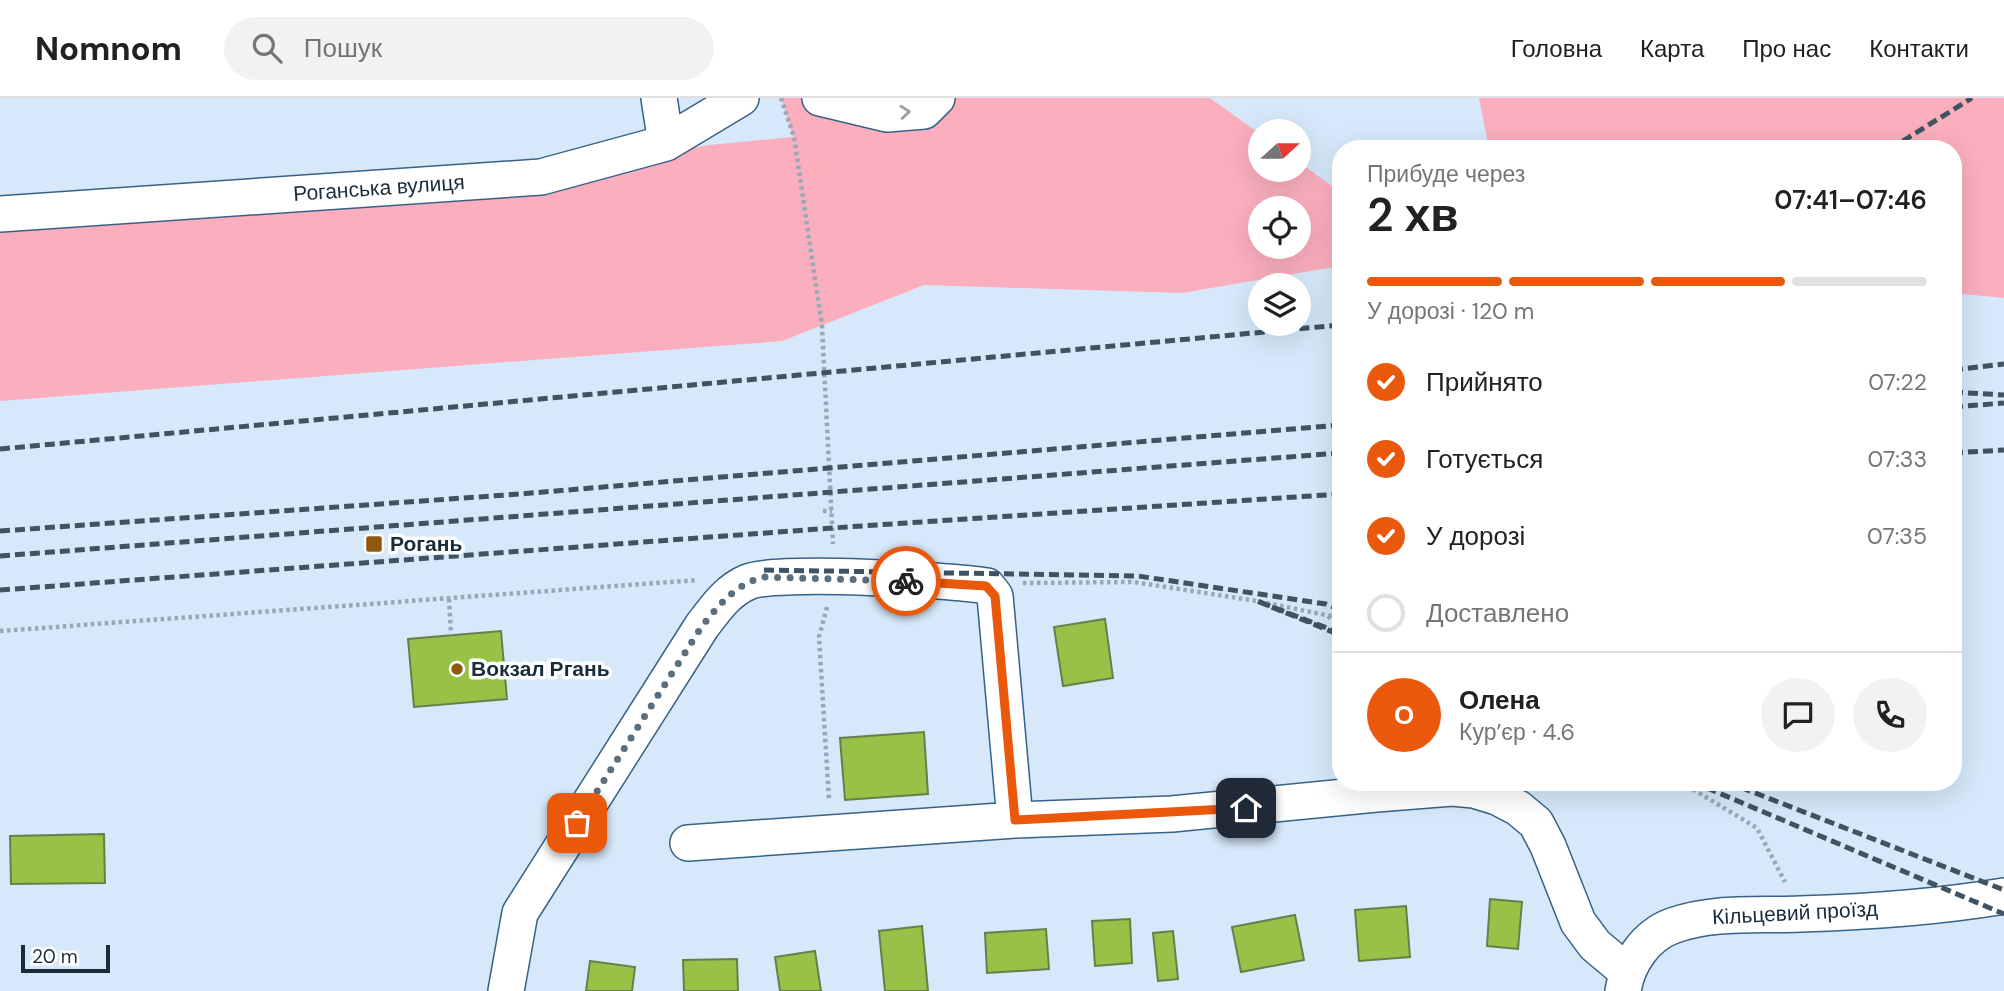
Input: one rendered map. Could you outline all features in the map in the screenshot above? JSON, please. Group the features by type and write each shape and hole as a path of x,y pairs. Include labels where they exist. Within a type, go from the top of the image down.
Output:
{"street":[{"path":"659,98 666,143"},
{"path":"820,98 887,114 924,111 937,98"},
{"name":"Роганська вулиця","path":"0,214 541,177 666,143 729,101"},
{"path":"506,991 520,913 710,616 726,596 746,583 762,577 986,586 995,596 1015,820"},
{"path":"688,843 1015,820 1172,814 1414,791"},
{"path":"1477,791 1518,807 1536,823 1578,922 1625,981"},
{"name":"Кільцевий проїзд","path":"1625,981 1646,944 1670,927 1710,916 1802,914 2004,896"}],"path":[{"path":"781,98 793,137 822,326 834,578 819,637 830,833"},
{"path":"823,511 832,511"},
{"path":"0,631 702,580"},
{"path":"986,586 1077,580 1134,582 1332,615"},
{"path":"449,599 451,635"},
{"path":"1325,613 1332,620"},
{"path":"1696,791 1757,828 1802,914"}],"shaded area":[{"path":"781,98 1210,98 1248,125 1248,182 1311,182 1311,171 1332,186 1332,267 1299,273 1248,273 1248,282 1182,293 924,285 782,341 0,401 0,214 541,177 709,145 793,137"},
{"path":"1479,98 2004,98 2004,298 1962,294 1962,140 1487,140"}],"building":[{"path":"1105,619 1113,678 1063,686 1054,627"},
{"name":"Вокзал Ргань","path":"501,631 507,699 414,707 408,639"},
{"path":"924,732 928,794 845,800 840,738"},
{"path":"104,834 105,883 11,884 10,836"},
{"path":"1490,899 1522,902 1518,949 1487,946"},
{"path":"1406,906 1410,957 1359,961 1355,910"},
{"path":"1295,915 1304,960 1241,972 1232,927"},
{"path":"1130,919 1132,963 1095,966 1092,921"},
{"path":"922,926 928,991 885,991 879,931"},
{"path":"1046,929 1049,969 987,973 985,933"},
{"path":"1173,931 1178,979 1158,981 1153,933"},
{"path":"815,951 821,991 780,991 775,957"},
{"path":"737,959 738,991 684,991 683,960"},
{"path":"590,961 635,967 632,991 586,991"}],"railway":[{"path":"1904,140 1972,98"},
{"path":"0,449 1332,326"},
{"path":"1962,369 2004,364"},
{"path":"1962,393 2004,395"},
{"path":"1962,406 2004,403"},
{"path":"0,531 520,494 1332,426"},
{"path":"1962,452 2004,450"},
{"path":"0,556 1332,454"},
{"path":"0,590 832,528 1332,495"},
{"path":"764,570 1138,576 1332,607"},
{"path":"1332,630 1257,601 1332,632"},
{"path":"1714,791 2004,914"},
{"path":"1750,791 2004,890"}],"way so far":[{"path":"577,823 702,626 726,596 746,583 762,577 906,581"}],"place":[{"name":"Рогань","path":"374,544"},
{"name":"Вокзал Ргань","path":"457,669"}],"route":[{"path":"906,581 971,583 986,586 995,596 1015,820 1172,814 1246,808"}]}
